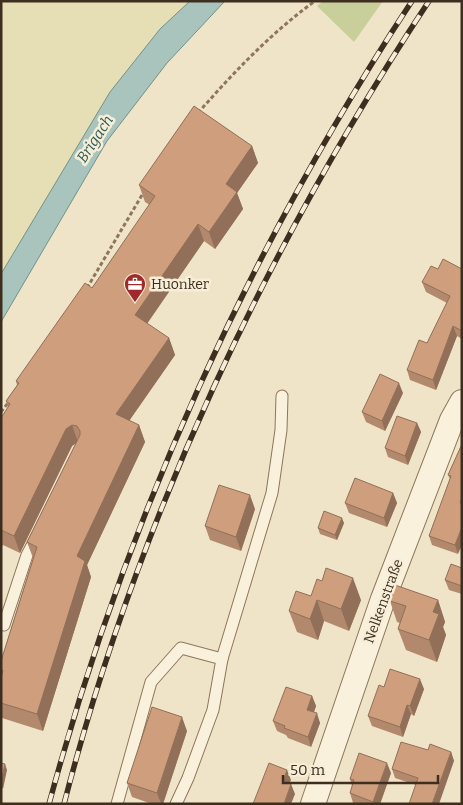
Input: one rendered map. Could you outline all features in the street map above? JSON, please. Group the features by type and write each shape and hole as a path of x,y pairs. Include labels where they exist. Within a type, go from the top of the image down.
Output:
{"street":[{"name":"Nelkenstraße","path":"313,804 327,758 403,544 452,420 462,402"}],"lane":[{"path":"176,804 188,778 213,710 222,659 272,492 280,430 282,396"},
{"path":"2,627 27,555 40,529"},
{"path":"118,804 151,682 181,648 222,659"}],"path":[{"path":"196,115 239,66 292,18 315,1"},
{"path":"86,289 146,189"},
{"path":"1,412 12,398"}],"shaded area":[{"path":"1,1 190,1 160,29 110,92 1,274"}],"green space":[{"path":"323,1 383,1 354,42 317,6"}],"water":[{"name":"Brigach","path":"190,1 225,1 167,63 107,141 1,322 1,274 110,92 160,29"}],"building":[{"path":"194,106 252,146 226,184 237,192 209,232 198,224 135,315 169,338 116,414 139,425 77,556 85,561 37,714 1,703 1,678 3,670 1,672 1,661 37,547 27,542 80,435 80,431 77,426 72,425 66,429 14,536 1,530 1,418 10,404 6,401 19,383 16,381 85,283 92,288 155,196 139,185"},
{"path":"443,259 462,269 462,331 453,326 433,380 407,370 419,340 427,343 450,296 422,282 431,266 438,269"},
{"path":"380,374 399,383 382,421 362,412"},
{"path":"397,416 417,423 405,456 385,448"},
{"path":"462,444 462,497 460,503 462,503 462,527 455,545 429,536 451,476 448,475"},
{"path":"355,478 393,493 384,518 345,503"},
{"path":"219,485 250,495 236,537 205,526"},
{"path":"324,511 342,518 335,535 318,528"},
{"path":"451,564 462,568 462,586 445,580"},
{"path":"326,568 353,578 341,609 317,600 310,619 289,611 296,591 311,596 317,579 322,581"},
{"path":"395,585 438,600 433,612 439,614 429,640 398,629 406,606 390,601"},
{"path":"390,669 420,679 410,706 407,705 400,727 368,716 379,685 384,687"},
{"path":"286,687 312,696 307,710 317,713 308,737 284,728 285,726 273,721"},
{"path":"152,707 182,717 157,793 127,783"},
{"path":"401,742 428,750 430,744 451,752 432,804 409,804 418,778 392,769"},
{"path":"359,753 387,763 373,802 350,793 354,780 350,779"},
{"path":"1,763 5,764 1,782"},
{"path":"269,763 287,770 283,781 291,784 284,804 253,804"}],"railway":[{"path":"49,804 80,698 115,593 155,490 199,388 246,288 298,190 353,94 412,1"},
{"path":"64,804 94,698 129,593 169,489 214,388 262,288 314,190 370,94 429,1"}],"place":[{"name":"Huonker","path":"135,303"}]}
